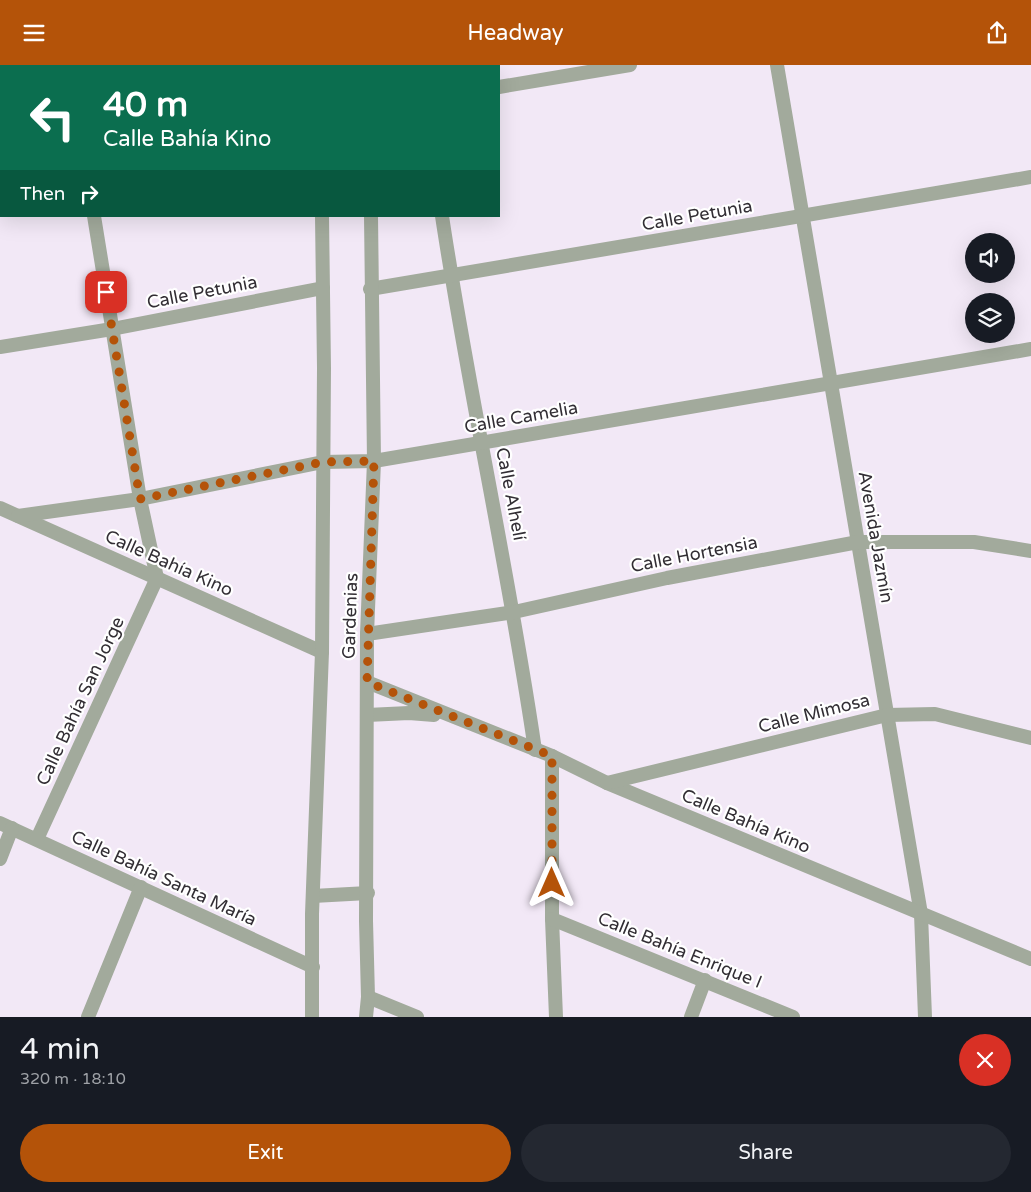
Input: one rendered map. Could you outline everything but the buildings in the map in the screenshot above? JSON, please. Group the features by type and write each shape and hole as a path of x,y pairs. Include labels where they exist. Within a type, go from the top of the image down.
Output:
{"street":[{"path":"500,87 630,65"},
{"name":"Avenida Jazmín","path":"777,65 921,914 926,1017"},
{"name":"Calle Petunia","path":"370,289 1031,177"},
{"path":"94,217 140,499 157,578"},
{"name":"Gardenias","path":"312,1017 313,896 322,651 322,217"},
{"name":"Gardenias","path":"366,1017 368,997 367,634 374,461 370,289 371,217"},
{"name":"Calle Alhelí","path":"442,217 451,275 514,612 535,750"},
{"name":"Calle Petunia","path":"0,347 112,329 323,287"},
{"name":"Calle Camelia","path":"18,516 140,499 323,462 374,461 1031,349"},
{"name":"Calle Bahía Kino","path":"1,511 18,516 322,651"},
{"name":"Calle Hortensia","path":"367,634 514,612 667,577 858,542 974,542 1031,551"},
{"name":"Calle Bahía San Jorge","path":"37,839 157,578"},
{"name":"Calle Bahía Kino","path":"367,682 552,756 607,783 1031,959"},
{"name":"Calle Bahía Kino","path":"368,715 409,713 448,716"},
{"name":"Calle Mimosa","path":"607,783 888,715 935,713 1031,738"},
{"path":"552,756 552,919 556,1017"},
{"path":"0,859 6,825"},
{"name":"Calle Bahía Santa María","path":"6,825 313,967"},
{"path":"88,1017 141,887"},
{"path":"313,896 368,893"},
{"name":"Calle Bahía Enrique I","path":"552,919 793,1017"},
{"path":"691,1017 704,981"},
{"path":"368,997 418,1017"}],"route":[{"path":"106,292 140,499 323,462 374,461 367,634 367,682 552,756 552,883"}]}
